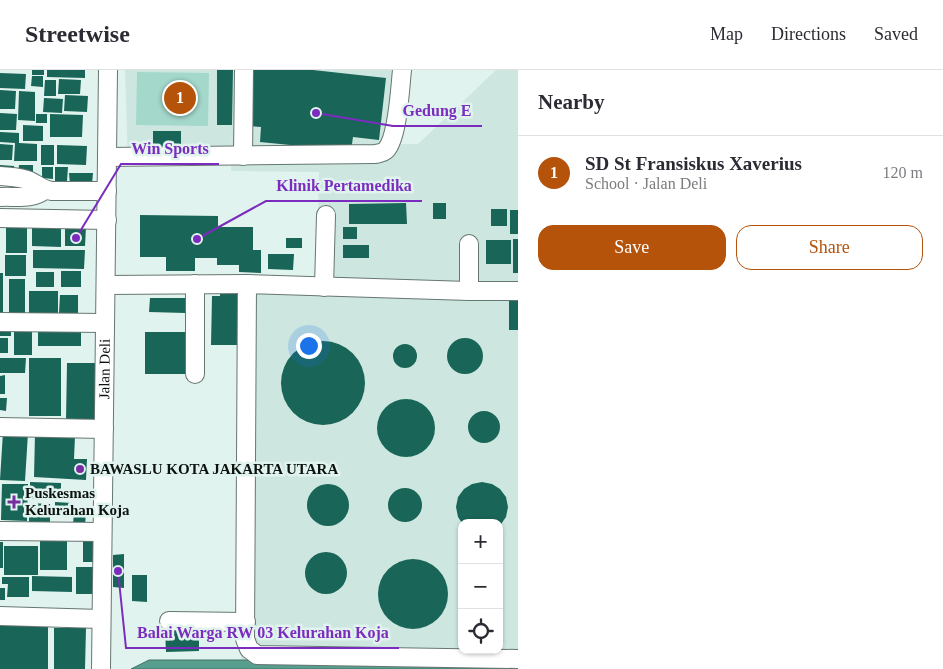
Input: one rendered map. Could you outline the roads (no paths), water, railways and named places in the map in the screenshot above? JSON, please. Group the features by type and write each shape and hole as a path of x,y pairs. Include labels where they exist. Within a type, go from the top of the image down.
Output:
{"street":[{"name":"Jalan Deli","path":"101,669 108,70"},
{"path":"243,156 244,70"},
{"path":"107,157 382,153 388,148 397,118 398,71"},
{"path":"0,176 30,181 44,190 107,192"},
{"path":"0,197 31,196 39,194 44,190"},
{"path":"324,286 326,215"},
{"path":"0,218 107,220"},
{"path":"469,244 469,291"},
{"path":"195,284 195,374"},
{"path":"247,284 245,639 248,649 257,655 518,659"},
{"path":"106,285 247,284 518,291"},
{"path":"0,322 105,323"},
{"path":"0,427 104,429"},
{"path":"0,531 102,532"},
{"path":"0,616 101,619"},
{"path":"169,622 246,622"}],"place":[{"name":"SD St Fransiskus Xaverius","path":"180,98"},
{"name":"Gedung E","path":"316,113"},
{"name":"Win Sports","path":"76,238"},
{"name":"Klinik Pertamedika","path":"197,239"},
{"name":"BAWASLU KOTA JAKARTA UTARA","path":"80,469"},
{"name":"Puskesmas Kelurahan Koja","path":"14,502"},
{"name":"Balai Warga RW 03 Kelurahan Koja","path":"118,571"}]}
